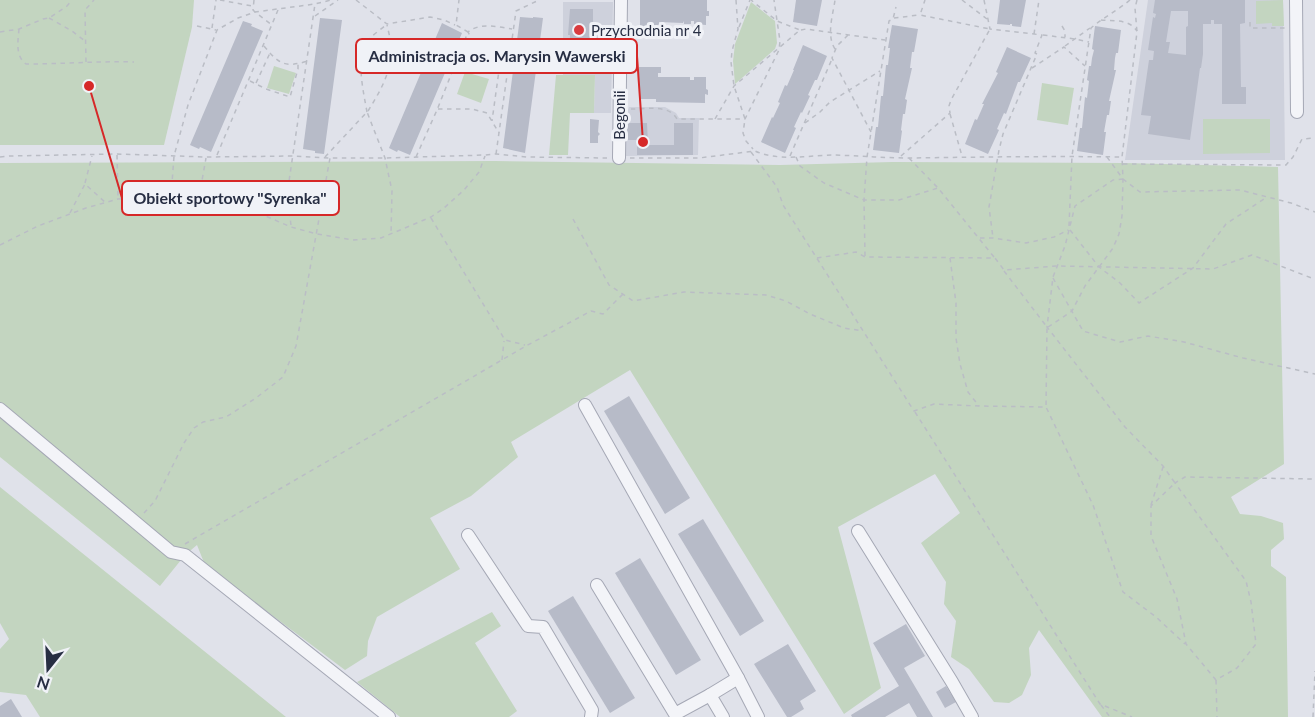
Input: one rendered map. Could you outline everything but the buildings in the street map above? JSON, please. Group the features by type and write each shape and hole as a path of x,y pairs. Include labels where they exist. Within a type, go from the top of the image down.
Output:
{"street":[{"name":"Begonii","path":"619,158 621,0"},
{"path":"1296,0 1297,112"},
{"path":"585,405 758,717"},
{"path":"0,409 171,552 185,555 389,717"},
{"path":"858,531 972,717"},
{"path":"468,535 528,626 543,627 592,710 591,717"},
{"path":"597,585 673,716 738,678"},
{"path":"710,695 723,717"}],"path":[{"path":"0,32 49,18 72,0"},
{"path":"86,63 85,10 94,0"},
{"path":"212,28 216,0"},
{"path":"220,0 253,6"},
{"path":"254,0 255,12 272,25"},
{"path":"171,197 174,156 188,105 217,30 238,18 255,12 331,0"},
{"path":"314,17 338,0"},
{"path":"324,158 367,112 382,87 389,65 391,45 387,24 356,0"},
{"path":"456,25 459,0"},
{"path":"496,154 516,11 540,0"},
{"path":"736,0 738,29"},
{"path":"745,119 734,86 731,62 738,29 751,0 777,21 800,30"},
{"path":"755,151 746,141 743,133 745,119 780,46 774,0"},
{"path":"835,0 830,38 836,49"},
{"path":"920,15 925,0"},
{"path":"962,0 987,20"},
{"path":"962,157 949,106 990,29 984,0"},
{"path":"1034,34 1039,0"},
{"path":"1031,68 1130,0"},
{"path":"1047,327 1072,311 1085,286 1113,248 1119,234 1122,216 1122,157 1137,32 1135,9 1137,0"},
{"path":"291,227 287,195 315,4"},
{"path":"893,19 896,7"},
{"path":"216,156 279,9"},
{"path":"866,257 864,200 867,157 889,21 920,15 990,29 1089,42"},
{"path":"391,235 392,191 385,158 367,112 361,60 366,42 387,24 430,17 444,20 468,32 488,63"},
{"path":"49,18 86,41"},
{"path":"1100,20 1121,21 1133,25 1137,32"},
{"path":"1250,22 1250,28 1284,28"},
{"path":"197,26 217,30"},
{"path":"416,158 468,32 472,28 487,26 513,29"},
{"path":"1062,26 1065,38"},
{"path":"19,28 18,54 20,60 26,64 134,62"},
{"path":"1091,28 1072,156 1069,229 1099,267 1120,283 1139,303 1193,268 1226,224 1267,197"},
{"path":"715,120 734,86 800,30 886,40"},
{"path":"790,156 836,49 848,35"},
{"path":"993,238 989,207 1003,134 1037,54 1035,53 1042,35"},
{"path":"470,54 475,45 484,42 493,44 500,50"},
{"path":"263,46 285,64 308,62"},
{"path":"463,46 470,54 488,63 499,65 508,61"},
{"path":"500,50 511,46"},
{"path":"1064,46 1085,66"},
{"path":"492,121 500,50"},
{"path":"256,84 270,53"},
{"path":"832,58 871,132"},
{"path":"248,80 290,97 298,64"},
{"path":"804,123 830,102 881,71"},
{"path":"628,108 665,109 674,114 677,119 745,119"},
{"path":"437,110 472,109 487,113 500,133"},
{"path":"899,158 950,113"},
{"path":"1122,164 1286,165 1293,157 1302,138 1315,138"},
{"path":"750,151 777,187 783,205 1110,717"},
{"path":"0,157 117,154 206,157 416,158 496,154 527,157 699,158 755,151 775,157 837,155 899,158 1122,157"},
{"path":"69,215 85,184 92,154"},
{"path":"117,154 118,199"},
{"path":"0,245 38,226 118,199 171,197 199,197 233,202 291,227 317,234 353,240 381,238 431,217 444,208 464,190 478,172 485,155"},
{"path":"796,156 800,166 824,183 864,200 899,200 938,188"},
{"path":"1106,156 1123,178 1140,192 1240,190 1291,203 1315,212"},
{"path":"199,197 206,157"},
{"path":"135,522 155,501 194,428 204,422 226,417 283,377 296,346 330,158"},
{"path":"909,158 938,188 979,238 1125,427 1163,466 1246,581 1256,644 1237,668 1216,680"},
{"path":"1123,178 1113,180 1075,206 1065,246 1053,277 1047,327 1046,407 1093,506 1123,591 1186,644 1216,680 1217,717"},
{"path":"85,184 107,203"},
{"path":"431,217 505,340 501,361"},
{"path":"573,219 609,285 633,301 684,292 766,295 786,301 844,328 865,332"},
{"path":"979,238 1026,243 1054,237 1069,229"},
{"path":"817,258 856,252 866,257 995,258"},
{"path":"1004,270 1057,267 1214,268 1252,255 1314,279"},
{"path":"950,257 960,364 968,392 979,406"},
{"path":"1053,277 1083,331 1120,342 1148,336 1184,342 1315,374"},
{"path":"171,552 526,346 591,311 603,314 623,294"},
{"path":"505,340 526,346"},
{"path":"914,411 934,404 1046,407"},
{"path":"1163,466 1151,506 1151,536 1177,598 1186,644"},
{"path":"1151,506 1175,483 1185,477 1315,479"},
{"path":"1313,717 1315,671"},
{"path":"1100,704 1132,717"}],"shaded area":[{"path":"1148,0 1283,0 1285,160 1125,160"},
{"path":"563,2 613,2 611,113 594,113 595,75 563,75"},
{"path":"629,107 665,107 676,113 679,118 699,118 698,155 626,156 624,123"}],"green space":[{"path":"0,0 194,0 192,27 164,145 0,145"},
{"path":"1283,0 1284,26 1272,26 1272,23 1256,24 1256,1"},
{"path":"751,2 775,21 777,43 775,49 735,84 733,61 735,44"},
{"path":"274,66 296,73 289,94 267,88"},
{"path":"465,72 489,79 481,103 457,94"},
{"path":"556,75 595,75 594,113 570,113 568,155 549,155"},
{"path":"1042,83 1074,88 1068,125 1037,120"},
{"path":"1203,119 1270,119 1270,153 1203,154"},
{"path":"495,161 780,165 892,162 1124,163 1278,167 1284,464 1231,497 1240,514 1261,516 1283,523 1284,539 1271,550 1271,566 1286,577 1288,717 1102,717 1039,630 1029,648 1031,675 1022,695 1009,703 994,702 969,669 951,657 956,621 944,604 946,582 921,543 960,513 935,474 838,527 881,688 844,714 630,370 511,442 518,457 471,496 430,518 460,569 377,617 368,641 367,656 345,670 205,565 197,545 185,555 160,586 0,457 0,163"},
{"path":"0,487 286,717 40,717 26,695 0,692 0,649 9,639 0,623"},
{"path":"492,612 501,626 475,643 517,711 509,717 400,717 357,682"}],"place":[{"name":"Przychodnia nr 4","path":"579,30"},
{"name":"Obiekt sportowy \"Syrenka\"","path":"89,86"},
{"name":"Administracja os. Marysin Wawerski","path":"643,142"}]}
